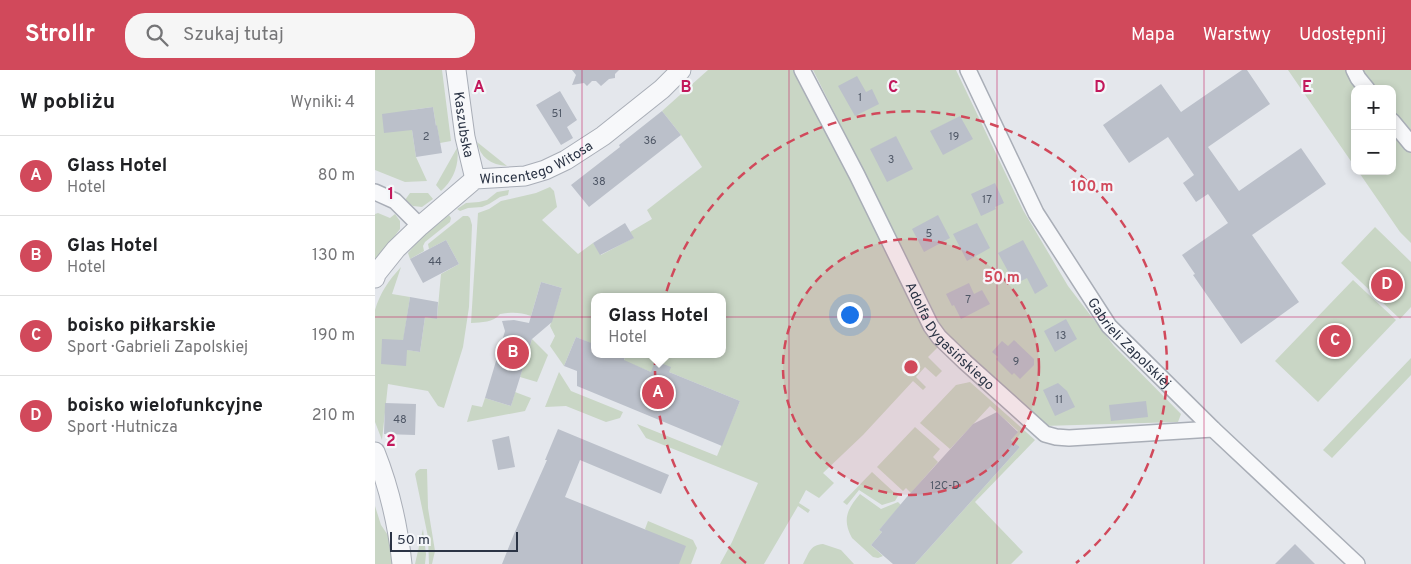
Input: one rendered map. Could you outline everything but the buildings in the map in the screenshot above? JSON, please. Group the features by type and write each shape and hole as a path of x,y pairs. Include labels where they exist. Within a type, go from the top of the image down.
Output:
{"street":[{"name":"Kaszubska","path":"456,70 465,137 475,179"},
{"name":"Wincentego Witosa","path":"375,275 396,249 475,179 525,176 545,170 566,160 603,136 681,70"},
{"name":"Adolfa Dygasińskiego","path":"801,70 857,175 931,326 939,337 965,362 1045,434 1056,438 1069,438 1213,429"},
{"name":"Gabrieli Zapolskiej","path":"968,70 1036,213 1109,326 1213,429 1357,564"},
{"path":"1354,70 1364,85"},
{"path":"1396,125 1411,144"},
{"path":"375,192 395,201 420,226"},
{"path":"375,452 397,527 402,564"}],"green space":[{"path":"375,70 442,70 451,141 440,143 433,107 411,110 416,157 427,181 405,182 375,170"},
{"path":"708,70 796,70 939,346 928,357 942,371 936,377 925,367 916,377 926,387 923,390 913,381 863,435 823,473 834,483 819,498 806,490 799,503 810,510 808,513 798,506 764,564 720,564 732,542 758,483 646,438 637,424 717,456 740,401 669,372 651,372 624,361 625,358 726,358 726,293 591,293 591,343 576,337 564,366 550,346 555,336 550,326 562,288 541,282 531,316 520,313 504,313 491,321 471,323 478,213 489,209 501,201 536,193 550,187 554,191 557,207 542,220 578,254 593,243 601,255 633,238 630,232 652,219 647,210 702,167 681,135 662,111"},
{"path":"813,70 956,70 1023,210 1068,286 1114,346 1181,414 1178,422 1043,426 942,328"},
{"path":"1288,70 1411,70 1411,243 1400,232 1361,175 1396,175 1396,85 1351,85 1351,161"},
{"path":"477,142 507,166 496,164 487,159 478,147"},
{"path":"457,148 455,172 441,191 436,185"},
{"path":"509,190 508,195 500,197 482,207 468,208 460,211 457,209 466,203 487,200 497,192"},
{"path":"410,193 428,193 433,199 422,207 413,206 405,200"},
{"path":"378,213 390,218 395,214 400,221 400,229 375,262 375,214"},
{"path":"449,215 451,218 450,222 425,242 423,246 424,251 410,259 408,253 421,238"},
{"path":"463,216 470,218 472,225 469,307 463,347 444,408 438,406 428,391 388,384 382,440 375,422 375,310 379,298 401,267 392,294 410,297 402,349 420,352 425,317 437,318 441,274 459,264 446,240 429,249 428,244"},
{"path":"1375,227 1411,262 1411,307 1400,319 1341,263"},
{"path":"1353,280 1396,320 1318,402 1275,361"},
{"path":"532,339 548,355 537,382 520,377"},
{"path":"1411,358 1411,375 1332,458 1323,450"},
{"path":"559,372 571,391 623,412 620,418 606,422 566,406 545,407"},
{"path":"970,382 1035,440 975,502 1023,552 1011,564 915,564 1020,447 1011,440 1018,431 990,406 950,449 920,423 956,385"},
{"path":"515,392 531,398 525,411 467,422 472,405 482,407 485,398 511,406"},
{"path":"915,427 940,449 933,457 938,462 911,493 906,488 903,491 877,467"},
{"path":"420,469 427,469 428,508 435,551 432,564 429,564 428,537 415,474"},
{"path":"872,472 898,496 895,501 882,505 859,490 847,505 843,502"},
{"path":"860,494 881,509 898,502 901,505 879,530 882,532 871,545 883,556 878,558 873,557 852,538 847,526 849,510"},
{"path":"375,506 381,525 400,553 402,564 375,564"},
{"path":"648,521 693,540 697,548 691,564 679,564 645,529"},
{"path":"423,529 426,554 425,564 415,564"},
{"path":"823,544 841,550 854,564 803,564 815,546"}],"place":[{"name":"boisko wielofunkcyjne","path":"1387,285"},
{"name":"boisko piłkarskie","path":"1335,341"},
{"name":"Glas Hotel","path":"513,353"},
{"name":"Glass Hotel","path":"658,393"}]}
